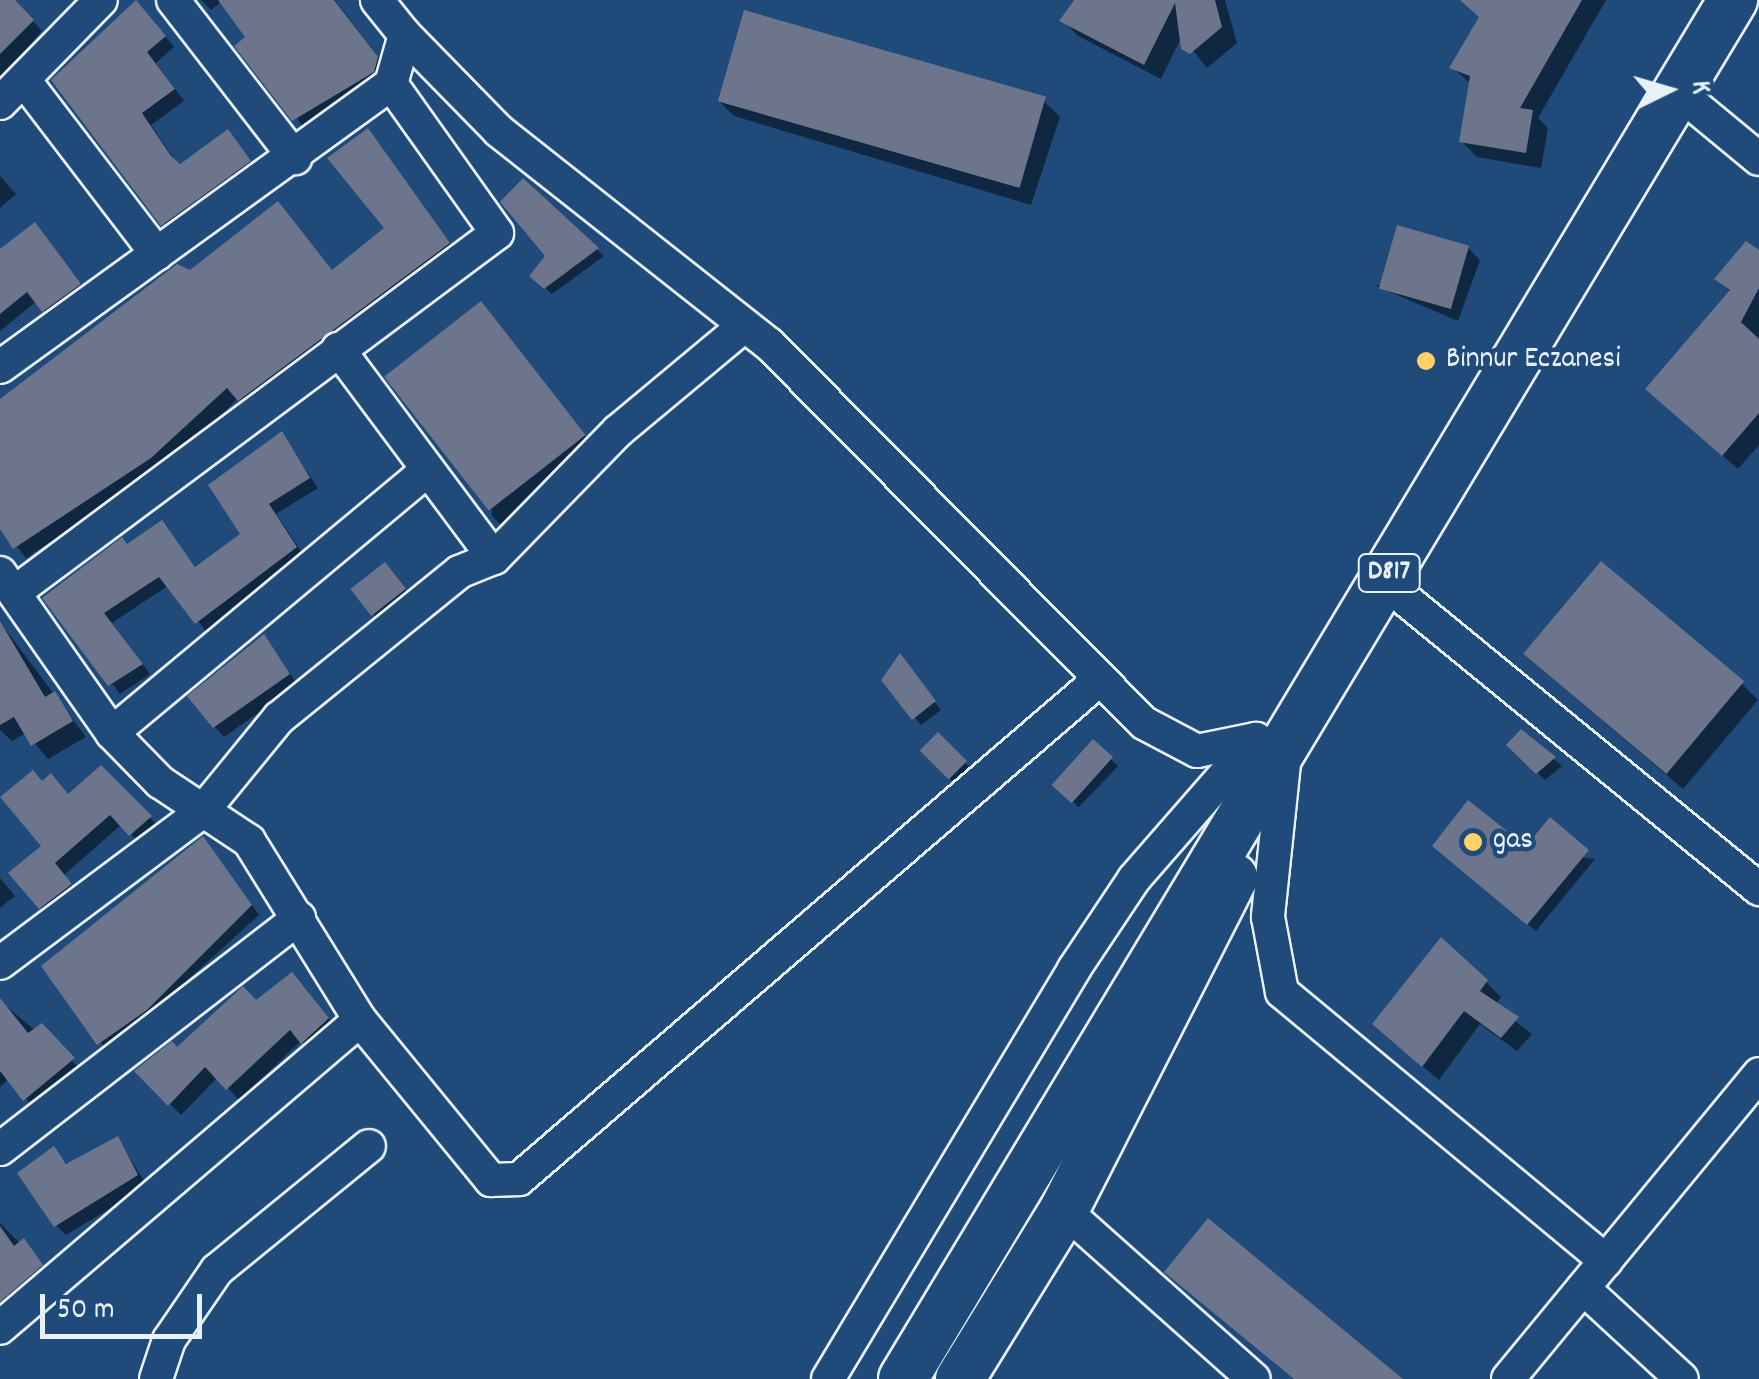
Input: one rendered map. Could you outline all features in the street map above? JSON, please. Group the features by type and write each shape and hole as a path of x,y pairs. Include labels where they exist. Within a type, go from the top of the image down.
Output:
{"highway":[{"name":"D817","path":"1033,1138 1271,743 1698,0"},
{"name":"D817","path":"1271,743 1384,582 1733,0"},
{"path":"960,1379 1064,1210 1208,941 1271,743"},
{"path":"873,1379 1033,1138"},
{"path":"903,1379 1033,1138"}],"street":[{"path":"0,103 100,0"},
{"path":"172,0 295,158"},
{"path":"377,0 404,36 498,130 744,326 1144,723 1196,750 1271,743"},
{"path":"0,367 295,158 390,84 404,36"},
{"path":"24,80 158,254"},
{"path":"390,84 496,233 5,584 112,733 202,812 249,842 300,918 360,1020 491,1180 519,1179 1099,680"},
{"path":"1678,92 1759,159"},
{"path":"0,964 202,812 279,718 459,572 494,558 618,431 744,326"},
{"path":"338,348 426,472 494,558"},
{"path":"112,733 426,472"},
{"path":"1384,582 1759,889"},
{"path":"1271,743 1268,917 1282,992 1606,1261"},
{"path":"828,1379 1084,954 1134,878 1271,743"},
{"path":"0,1149 300,918"},
{"path":"0,1328 360,1020"},
{"path":"1508,1379 1759,1074"},
{"path":"156,1379 169,1340 217,1270 368,1146"},
{"path":"1064,1210 1254,1379"},
{"path":"1583,1288 1682,1379"}],"building":[{"path":"0,0 15,0 34,20 0,54"},
{"path":"136,0 166,36 147,52 175,89 142,113 171,156 180,164 228,129 251,161 161,226 51,80"},
{"path":"218,0 334,0 378,57 374,72 292,121 234,46 245,37"},
{"path":"1074,0 1215,0 1222,27 1190,54 1181,49 1175,3 1144,65 1059,21"},
{"path":"1460,0 1582,0 1520,108 1533,110 1526,153 1459,142 1470,76 1449,68 1479,17"},
{"path":"744,10 1046,97 1020,188 718,101"},
{"path":"368,128 450,243 238,401 227,388 151,458 13,549 0,529 0,399 177,264 190,270 278,201 332,270 384,228 327,158"},
{"path":"523,178 599,248 544,289 529,276 545,256 500,202"},
{"path":"35,222 81,284 42,312 27,292 0,314 0,249"},
{"path":"1397,225 1469,246 1451,309 1379,288"},
{"path":"1746,241 1759,250 1759,288 1741,322 1759,339 1759,413 1722,456 1645,389 1730,290 1714,279"},
{"path":"481,301 586,435 489,511 384,377"},
{"path":"282,431 310,478 269,504 297,547 195,624 159,577 104,613 143,664 108,686 42,598 122,537 127,544 162,520 195,567 240,534 208,485"},
{"path":"1601,561 1744,681 1666,774 1523,654"},
{"path":"385,562 406,589 371,616 350,589"},
{"path":"0,621 45,697 55,691 73,721 31,746 14,717 0,725"},
{"path":"264,634 290,674 213,728 187,696"},
{"path":"900,653 936,701 912,720 881,680"},
{"path":"1521,729 1556,757 1536,774 1506,745"},
{"path":"938,732 967,761 949,779 920,750"},
{"path":"1093,739 1113,757 1072,803 1052,785"},
{"path":"101,765 152,816 129,836 110,815 55,863 72,884 39,909 8,873 41,846 0,797 33,770 42,781 51,773 68,794"},
{"path":"1468,800 1526,846 1550,817 1589,850 1527,925 1432,846"},
{"path":"203,836 252,905 147,1010 97,1045 41,966"},
{"path":"1441,937 1488,980 1480,991 1519,1017 1501,1038 1464,1011 1422,1067 1372,1024"},
{"path":"292,972 329,1018 301,1044 290,1030 226,1090 205,1067 168,1106 134,1071 172,1041 177,1047 243,986 256,1000"},
{"path":"0,998 28,1033 42,1023 75,1058 23,1101 0,1071"},
{"path":"118,1136 138,1175 54,1227 17,1173 54,1146 66,1164"},
{"path":"1208,1218 1403,1379 1294,1379 1164,1272"},
{"path":"0,1226 14,1246 24,1238 43,1265 0,1302"}],"place":[{"name":"Binnur Eczanesi","path":"1426,361"},
{"name":"gas","path":"1473,842"}]}
